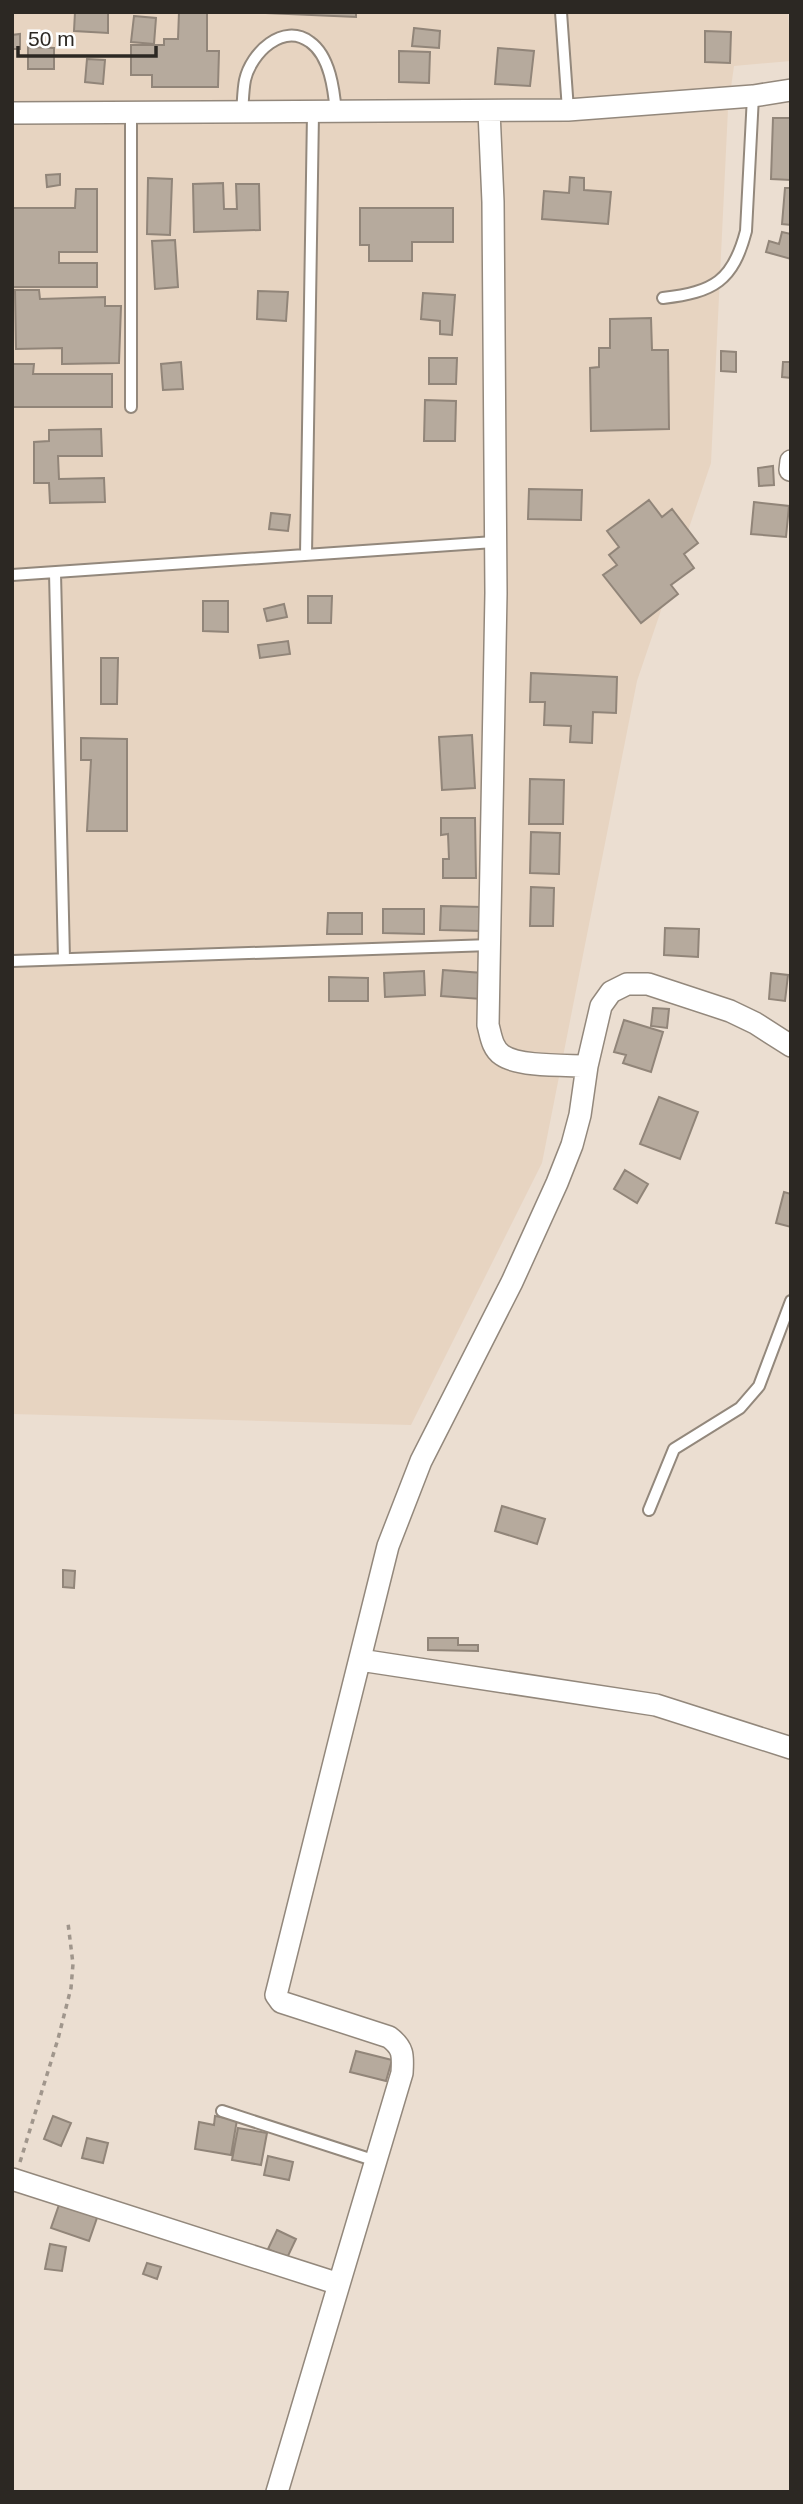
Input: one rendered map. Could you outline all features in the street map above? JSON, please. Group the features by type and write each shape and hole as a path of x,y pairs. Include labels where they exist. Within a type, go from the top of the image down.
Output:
{"street":[{"path":"12,113 568,110 753,96 791,90"},
{"path":"489,111 493,202 496,593 488,1025 492,1044 503,1056 525,1062 587,1066"},
{"path":"277,2492 402,2073 403,2058 399,2044 389,2037 281,2002 276,1996 388,1546 421,1461 512,1282 572,1145 601,1006 611,992 626,984 648,984 730,1011 791,1046"},
{"path":"360,1660 656,1705 791,1748"},
{"path":"13,2179 339,2284"}],"lane":[{"path":"561,12 568,110"},
{"path":"242,113 245,79 254,59 265,44 281,38 299,37 311,42 321,54 335,94 336,113"},
{"path":"663,298 687,295 716,283 732,270 746,231 753,96"},
{"path":"306,555 313,113"},
{"path":"131,114 131,407"},
{"path":"12,575 494,542"},
{"path":"55,573 64,959"},
{"path":"12,961 491,945"},
{"path":"649,1510 674,1449 740,1408 759,1386 791,1301"},
{"path":"222,2111 376,2161"}],"path":[{"path":"13,2179 58,2039 71,1988 73,1964 68,1923"}],"shaded area":[{"path":"12,12 788,12 791,61 734,66 728,109 711,463 637,681 542,1163 411,1425 12,1414"}],"building":[{"path":"75,12 108,12 108,33 74,31"},
{"path":"179,12 207,12 207,51 219,51 218,87 152,87 152,75 131,75 131,45 164,45 164,39 178,39"},
{"path":"240,12 356,12 356,17"},
{"path":"134,16 156,18 154,44 131,42"},
{"path":"414,28 440,31 439,48 412,46"},
{"path":"705,31 731,32 730,63 705,62"},
{"path":"20,34 20,49 12,49 12,35"},
{"path":"28,47 54,48 54,69 28,69"},
{"path":"498,48 534,51 530,86 495,84"},
{"path":"399,51 430,52 429,83 399,82"},
{"path":"87,59 105,60 103,84 85,82"},
{"path":"790,108 791,180 771,179 773,118 790,118"},
{"path":"60,174 60,185 47,187 46,175"},
{"path":"570,177 584,178 584,190 611,192 608,224 542,219 544,191 569,193"},
{"path":"148,178 172,179 170,235 147,234"},
{"path":"223,183 224,209 237,209 236,184 259,184 260,230 194,232 193,184"},
{"path":"785,188 791,188 791,225 782,224"},
{"path":"76,189 97,189 97,252 59,252 59,263 97,263 97,287 12,287 12,208 75,208"},
{"path":"360,208 453,208 453,242 412,242 412,261 369,261 369,245 360,245"},
{"path":"782,232 791,234 791,259 766,252 769,241 779,244"},
{"path":"175,240 178,287 155,289 152,241"},
{"path":"15,290 39,290 40,299 105,297 105,306 121,306 119,363 62,364 62,348 16,349"},
{"path":"258,291 288,292 286,321 257,319"},
{"path":"423,293 455,295 452,335 440,334 440,321 421,319"},
{"path":"651,318 652,350 668,350 669,429 591,431 590,368 599,367 599,348 610,348 610,319"},
{"path":"721,351 736,352 736,372 721,371"},
{"path":"429,358 457,358 456,384 429,384"},
{"path":"181,362 183,389 163,390 161,364"},
{"path":"783,362 791,362 791,378 782,377"},
{"path":"12,364 34,364 33,374 112,374 112,407 12,407"},
{"path":"425,400 456,401 455,441 424,441"},
{"path":"101,429 102,456 58,456 59,479 104,478 105,502 50,503 49,483 34,483 34,442 49,441 49,430"},
{"path":"773,466 774,485 759,486 758,468"},
{"path":"529,489 582,490 581,520 528,519"},
{"path":"649,500 662,517 672,509 698,543 684,554 694,568 671,585 678,594 641,623 603,575 617,565 609,555 619,547 607,531"},
{"path":"754,502 789,506 786,537 751,534"},
{"path":"271,513 290,515 288,531 269,529"},
{"path":"308,596 332,596 331,623 308,623"},
{"path":"203,601 228,601 228,632 203,631"},
{"path":"284,604 287,617 267,621 264,609"},
{"path":"288,641 290,654 260,658 258,645"},
{"path":"101,658 118,658 117,704 101,704"},
{"path":"531,673 617,677 616,713 593,712 592,743 570,742 571,726 544,725 545,702 530,702"},
{"path":"472,735 475,788 442,790 439,737"},
{"path":"81,738 127,739 127,831 87,831 91,760 81,760"},
{"path":"530,779 564,780 563,824 529,824"},
{"path":"441,818 475,818 476,878 443,878 443,859 449,859 448,834 441,835"},
{"path":"531,832 560,833 559,874 530,873"},
{"path":"531,887 554,888 553,926 530,926"},
{"path":"441,906 483,907 482,931 440,930"},
{"path":"383,909 424,909 424,934 383,933"},
{"path":"328,913 362,913 362,934 327,934"},
{"path":"665,928 699,929 698,957 664,955"},
{"path":"443,970 483,973 481,999 441,996"},
{"path":"424,971 425,995 385,997 384,973"},
{"path":"771,973 788,975 785,1001 769,999"},
{"path":"329,977 368,978 368,1001 329,1001"},
{"path":"653,1008 669,1009 667,1028 651,1026"},
{"path":"624,1020 663,1032 651,1072 623,1063 626,1055 614,1052"},
{"path":"659,1097 698,1112 680,1159 640,1144"},
{"path":"625,1170 648,1184 637,1203 614,1189"},
{"path":"784,1192 791,1194 791,1227 776,1223"},
{"path":"502,1506 545,1519 537,1544 495,1531"},
{"path":"63,1570 75,1571 74,1588 63,1587"},
{"path":"428,1638 458,1638 458,1645 478,1645 478,1651 428,1650"},
{"path":"356,2051 392,2060 386,2081 350,2072"},
{"path":"53,2116 71,2123 61,2146 44,2139"},
{"path":"215,2116 237,2120 231,2155 195,2149 199,2122 214,2125"},
{"path":"238,2128 267,2133 261,2165 232,2160"},
{"path":"87,2138 108,2143 103,2163 82,2158"},
{"path":"268,2156 293,2162 289,2180 264,2175"},
{"path":"61,2199 99,2212 89,2241 51,2228"},
{"path":"277,2230 296,2239 287,2258 268,2249"},
{"path":"50,2244 66,2247 62,2271 45,2269"},
{"path":"147,2263 161,2267 157,2279 143,2274"}]}
